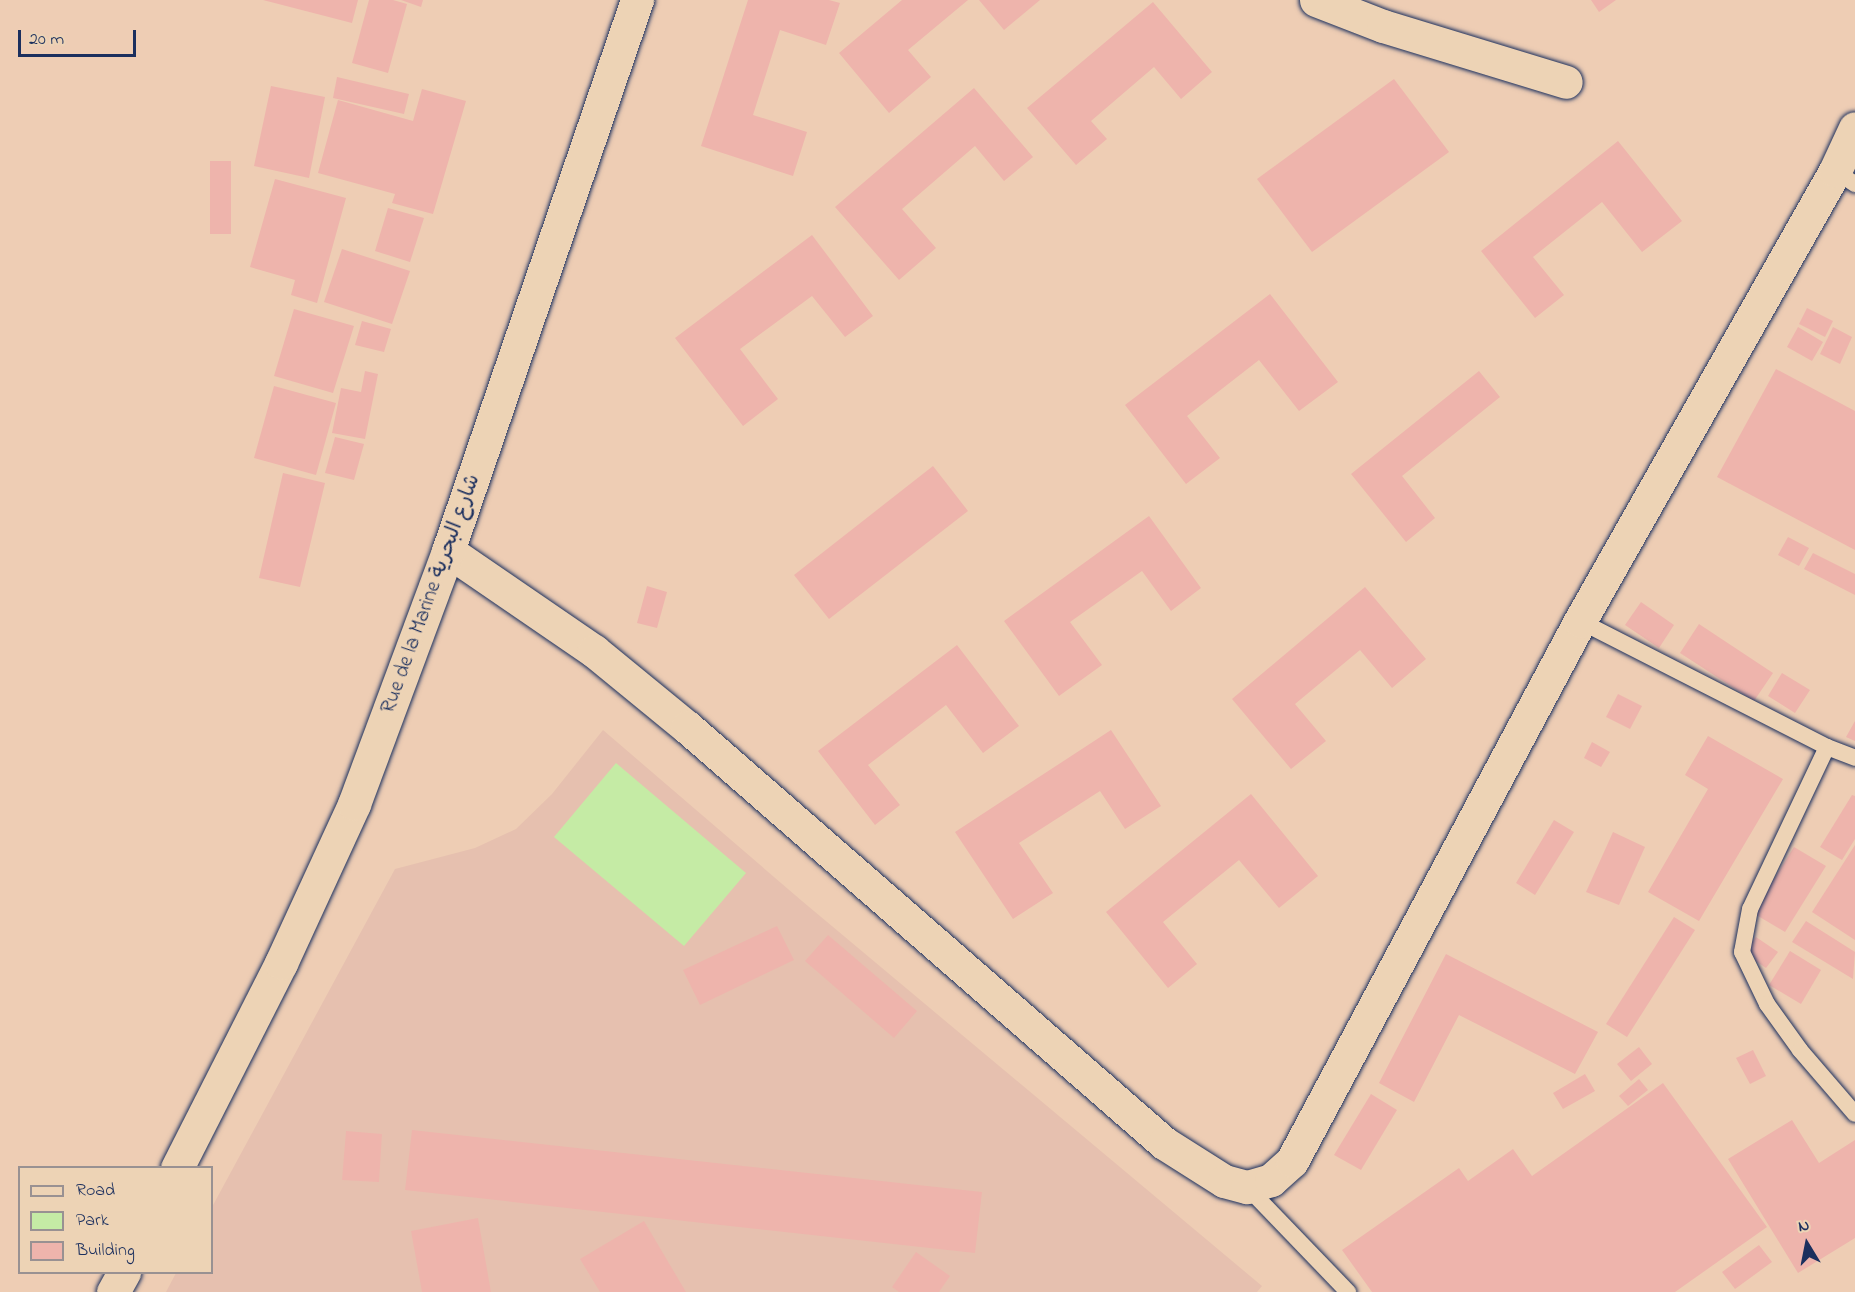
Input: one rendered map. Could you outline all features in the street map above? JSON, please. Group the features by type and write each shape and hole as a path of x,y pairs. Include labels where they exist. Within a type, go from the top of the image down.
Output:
{"street":[{"name":"Rue de la Marine شارع البحرية","path":"178,1166 281,963 354,804 447,551 636,0"},
{"path":"1316,0 1383,26 1566,82"},
{"path":"447,551 594,651 687,727 1164,1143 1224,1181 1247,1187 1271,1180 1292,1161 1580,621 1845,178 1855,128"},
{"path":"113,1292 123,1274"}],"lane":[{"path":"1580,621 1827,747 1855,758"},
{"path":"1827,747 1750,909 1742,952 1767,1004 1800,1050 1855,1114"},
{"path":"1247,1187 1347,1292"}],"shaded area":[{"path":"603,730 802,901 1262,1286 1257,1292 166,1292 175,1274 213,1274 213,1205 395,869 475,848 516,829 552,794"}],"green space":[{"path":"616,763 746,873 684,946 554,837"}],"building":[{"path":"263,0 358,0 352,23"},
{"path":"369,0 393,0 407,4 388,73 352,63"},
{"path":"401,0 423,0 421,7"},
{"path":"748,0 829,0 840,3 826,45 780,30 753,115 807,132 793,176 701,146"},
{"path":"902,0 968,0 908,50 931,77 889,113 839,53"},
{"path":"979,0 1040,0 1004,30"},
{"path":"1591,0 1616,0 1599,12"},
{"path":"1153,2 1212,72 1181,99 1154,67 1091,121 1107,139 1076,165 1027,108"},
{"path":"337,77 409,94 404,114 333,98"},
{"path":"1394,79 1449,152 1312,252 1257,179"},
{"path":"271,86 325,97 309,178 254,166"},
{"path":"974,88 1033,157 1004,181 975,146 902,209 936,248 899,280 835,207"},
{"path":"422,89 466,101 433,214 392,203 395,194 318,173 338,100 413,121"},
{"path":"1618,141 1682,221 1642,252 1602,202 1533,257 1564,295 1535,318 1481,251"},
{"path":"210,161 231,161 231,234 210,234"},
{"path":"275,179 346,198 317,303 291,295 295,280 250,267"},
{"path":"388,208 424,218 410,262 375,251"},
{"path":"812,235 873,316 845,337 812,296 740,349 778,399 743,426 675,338"},
{"path":"342,249 410,271 392,324 324,302"},
{"path":"1270,294 1338,382 1299,411 1259,360 1187,416 1220,458 1186,484 1125,405"},
{"path":"1807,308 1833,321 1825,337 1799,324"},
{"path":"294,309 354,326 333,393 274,376"},
{"path":"362,321 391,329 384,352 355,345"},
{"path":"1798,327 1823,342 1812,361 1787,347"},
{"path":"1833,327 1852,337 1840,364 1820,354"},
{"path":"1776,369 1855,411 1855,550 1717,477"},
{"path":"365,371 378,374 365,439 332,433 341,388 361,392"},
{"path":"1479,371 1500,397 1402,476 1435,518 1406,542 1351,474"},
{"path":"274,386 336,403 316,475 254,458"},
{"path":"335,437 364,444 354,480 325,473"},
{"path":"933,466 968,511 829,619 794,575"},
{"path":"283,473 325,483 300,587 259,578"},
{"path":"1149,516 1201,588 1171,611 1142,571 1070,622 1102,665 1059,696 1004,621"},
{"path":"1788,537 1809,548 1799,566 1778,555"},
{"path":"1813,553 1855,574 1855,595 1804,569"},
{"path":"647,586 667,592 657,628 637,623"},
{"path":"1365,587 1426,659 1392,688 1360,650 1295,704 1326,741 1291,769 1232,699"},
{"path":"1641,602 1674,625 1659,648 1625,625"},
{"path":"1699,624 1773,673 1754,701 1680,653"},
{"path":"957,645 1019,726 983,753 946,705 868,765 900,805 875,825 818,751"},
{"path":"1782,673 1810,690 1795,713 1768,696"},
{"path":"1618,694 1642,706 1630,729 1606,717"},
{"path":"1855,721 1855,741 1846,737"},
{"path":"1111,730 1161,806 1125,829 1100,791 1019,843 1053,893 1013,919 955,832"},
{"path":"1708,736 1783,779 1699,921 1648,892 1708,789 1685,775"},
{"path":"1592,742 1610,752 1601,767 1584,758"},
{"path":"1251,794 1318,876 1279,908 1239,860 1163,922 1197,964 1168,988 1106,912"},
{"path":"1852,795 1855,796 1855,839 1842,860 1820,847"},
{"path":"1554,820 1574,832 1535,895 1516,883"},
{"path":"1613,832 1645,847 1619,905 1586,892"},
{"path":"1855,845 1855,940 1812,912"},
{"path":"1794,847 1826,866 1785,932 1753,913"},
{"path":"1674,917 1695,930 1627,1037 1606,1024"},
{"path":"1806,921 1855,952 1853,979 1792,942"},
{"path":"777,926 794,960 700,1005 683,970"},
{"path":"828,935 917,1011 894,1038 805,961"},
{"path":"1756,937 1778,952 1766,968 1744,953"},
{"path":"1790,951 1821,970 1801,1004 1769,985"},
{"path":"1446,954 1598,1032 1575,1074 1459,1015 1414,1102 1379,1083"},
{"path":"1639,1047 1652,1064 1631,1081 1617,1064"},
{"path":"1753,1050 1766,1076 1750,1084 1736,1058"},
{"path":"1585,1074 1595,1091 1563,1109 1553,1093"},
{"path":"1639,1079 1648,1090 1628,1106 1619,1096"},
{"path":"1663,1083 1767,1227 1675,1292 1372,1292 1342,1250 1459,1168 1468,1181 1513,1149 1532,1176"},
{"path":"1371,1094 1397,1110 1361,1170 1334,1155"},
{"path":"1792,1120 1819,1163 1855,1140 1855,1238 1798,1273 1728,1159"},
{"path":"412,1130 982,1192 975,1253 405,1190"},
{"path":"346,1131 382,1134 379,1182 342,1180"},
{"path":"478,1218 491,1292 422,1292 411,1231"},
{"path":"644,1221 686,1292 600,1292 580,1259"},
{"path":"1759,1245 1772,1262 1735,1289 1722,1272"},
{"path":"916,1252 950,1276 939,1292 899,1292 892,1287"}]}
